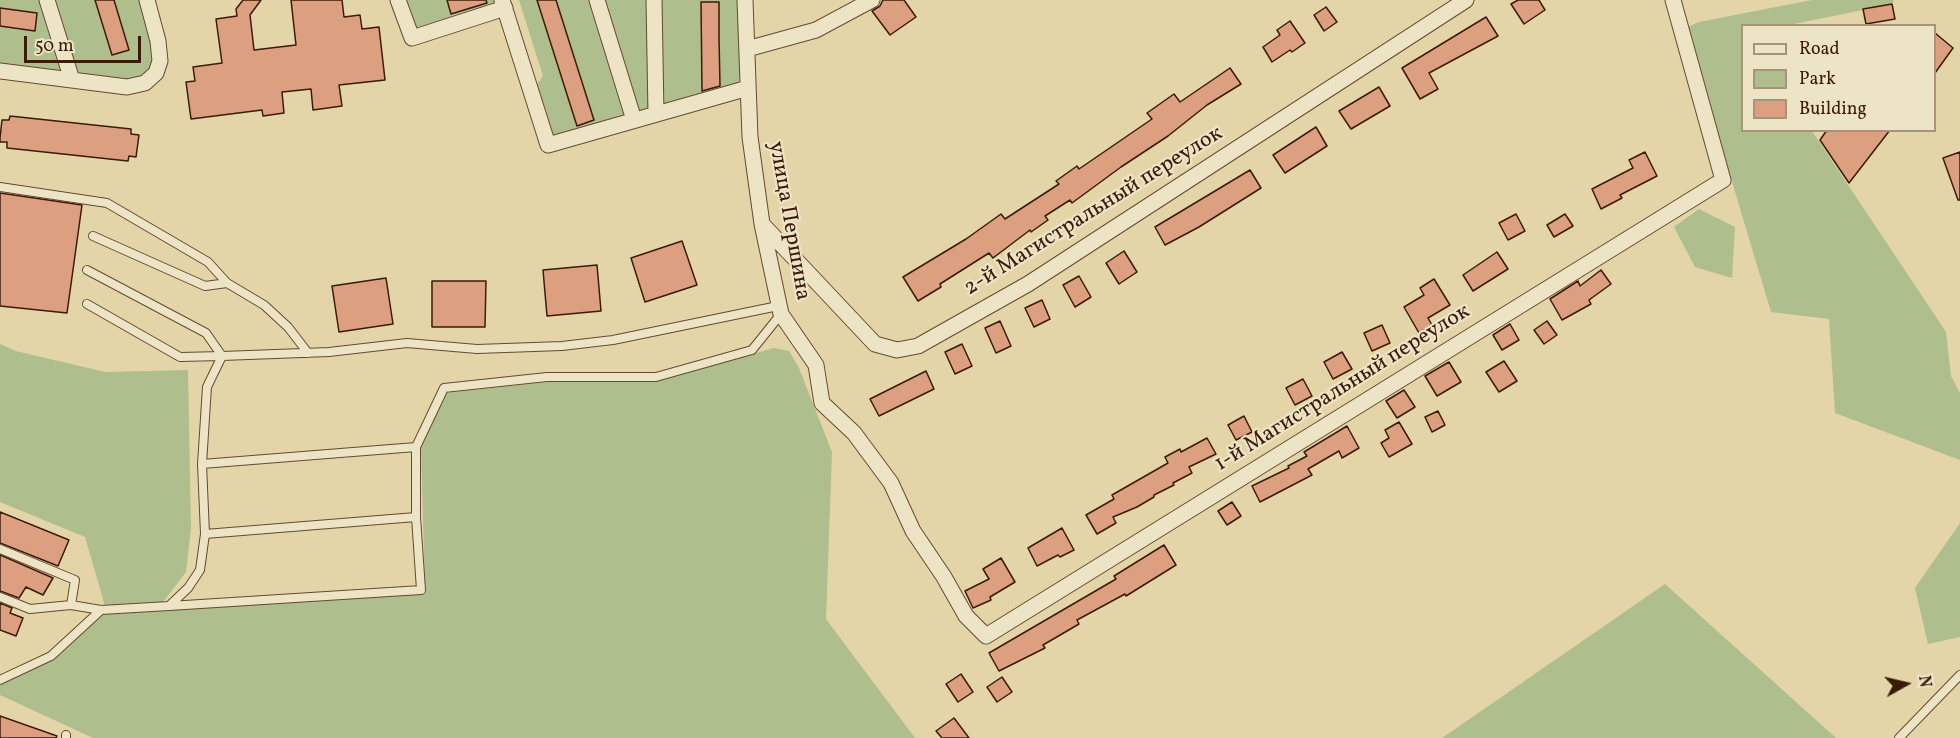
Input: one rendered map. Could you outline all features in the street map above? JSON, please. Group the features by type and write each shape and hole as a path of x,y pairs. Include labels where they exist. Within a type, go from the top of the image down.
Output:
{"street":[{"path":"47,0 72,80"},
{"path":"0,70 127,87 145,83 156,73 160,61 158,41 147,0"},
{"path":"398,0 412,38 504,4 548,145 748,88"},
{"path":"597,0 634,120"},
{"path":"654,0 656,114"},
{"name":"улица Першина","path":"745,0 750,136 762,224 780,310 816,365 822,403 854,433 891,483 914,531 966,616 986,636"},
{"path":"747,49 816,30 872,0"},
{"name":"2-й Магистральный переулок","path":"762,224 876,344 897,350 918,346 1028,284 1466,0"},
{"name":"1-й Магистральный переулок","path":"986,636 1723,180 1673,0"}],"lane":[{"path":"0,187 107,202 208,262 227,283 264,304 288,327 308,353"},
{"path":"93,236 205,286 227,283"},
{"path":"87,270 206,333 222,356"},
{"path":"87,304 180,357 329,352 407,343 477,349 562,346 613,340 780,310"},
{"path":"0,597 30,609 71,604 101,610 421,590 416,518 416,447 444,388 547,377 656,377 752,350 780,310"},
{"path":"169,606 188,588 200,570 205,534 202,464 207,387 222,356"},
{"path":"202,464 416,447"},
{"path":"205,534 416,518"},
{"path":"0,549 75,580 71,604"},
{"path":"0,680 51,656 101,610"},
{"path":"1899,738 1960,675"}],"green space":[{"path":"0,0 43,0 66,74 0,66"},
{"path":"51,0 143,0 157,61 143,81 125,82 73,75"},
{"path":"403,0 498,0 499,5 415,33"},
{"path":"519,0 593,0 629,118 552,139 535,87 543,76"},
{"path":"603,0 648,0 651,111 638,115"},
{"path":"657,0 740,0 743,86 659,109"},
{"path":"1812,0 1894,0 1892,4 1794,24 1741,24 1741,132 1813,132 1946,332 1951,376 1960,393 1960,460 1835,413 1829,319 1771,312 1686,28 1699,22"},
{"path":"1699,209 1735,227 1732,278 1695,267 1674,227"},
{"path":"0,344 16,351 105,372 188,370 191,528 186,572 163,602 105,606 85,537 0,502"},
{"path":"774,348 789,351 799,368 832,452 826,619 915,738 93,738 0,695 0,685 52,658 103,614 425,592 421,447 445,393 547,382 657,380"},
{"path":"1960,523 1960,637 1928,644 1915,588"},
{"path":"1665,584 1836,738 1442,738"}],"building":[{"path":"95,0 114,0 129,50 112,55"},
{"path":"243,0 261,0 250,15 254,50 296,45 291,0 342,0 344,17 360,15 362,29 379,27 385,80 339,85 342,106 313,110 311,89 282,92 284,113 263,116 262,110 191,119 186,82 195,81 193,67 222,63 216,19 237,16 236,9"},
{"path":"447,0 486,0 487,3 451,14"},
{"path":"537,0 556,0 594,120 577,126"},
{"path":"883,0 904,0 916,17 890,35 872,11 880,6"},
{"path":"1518,0 1539,0 1545,10 1524,24 1511,4"},
{"path":"701,2 719,2 720,86 702,91"},
{"path":"1892,4 1895,19 1866,24 1863,9"},
{"path":"1326,7 1337,22 1324,31 1314,15"},
{"path":"0,8 37,13 35,31 0,26"},
{"path":"1486,17 1498,36 1429,73 1438,89 1420,99 1402,68"},
{"path":"1290,21 1305,43 1272,62 1263,47 1280,35 1277,30"},
{"path":"1936,34 1953,48 1936,72"},
{"path":"1230,68 1241,84 1207,105 1168,136 1072,203 1070,200 1045,216 1048,220 1031,232 1030,230 993,258 989,253 918,301 903,277 966,239 1001,214 1005,219 1059,184 1056,181 1077,166 1079,169 1152,119 1147,113 1174,94 1180,102"},
{"path":"1379,87 1390,106 1351,129 1339,111"},
{"path":"10,116 131,129 131,134 139,135 136,157 129,156 128,161 7,148 7,142 0,142 0,138 2,120 9,120"},
{"path":"1316,127 1327,146 1285,173 1273,155"},
{"path":"1826,132 1888,132 1849,183 1820,140"},
{"path":"1645,152 1657,176 1620,195 1622,198 1601,209 1592,189 1633,168 1629,160"},
{"path":"1960,152 1960,200 1958,200 1943,158"},
{"path":"1250,170 1261,188 1199,227 1165,245 1155,227"},
{"path":"0,193 82,205 67,313 0,306"},
{"path":"1516,214 1525,231 1508,240 1499,223"},
{"path":"1565,214 1573,226 1554,237 1547,225"},
{"path":"682,241 697,285 645,302 631,258"},
{"path":"1124,251 1137,272 1119,284 1106,263"},
{"path":"1497,252 1508,269 1473,291 1463,275"},
{"path":"597,265 601,311 547,316 543,270"},
{"path":"1601,270 1611,284 1589,300 1591,304 1562,320 1550,299 1578,281 1580,286"},
{"path":"1079,276 1091,297 1075,307 1063,285"},
{"path":"386,278 393,324 339,332 332,286"},
{"path":"1434,279 1450,305 1428,318 1432,325 1419,333 1404,307 1424,295 1420,288"},
{"path":"432,281 486,281 485,327 432,327"},
{"path":"1042,300 1050,319 1034,327 1025,308"},
{"path":"1000,321 1011,346 996,353 985,328"},
{"path":"1547,321 1557,335 1544,344 1534,330"},
{"path":"1510,324 1519,340 1502,350 1493,335"},
{"path":"1382,325 1390,343 1372,351 1364,333"},
{"path":"962,344 972,366 955,374 945,352"},
{"path":"1342,352 1352,369 1333,379 1324,362"},
{"path":"1504,361 1517,381 1499,392 1486,372"},
{"path":"1449,362 1461,382 1437,396 1425,376"},
{"path":"926,371 934,389 879,416 870,399"},
{"path":"1303,379 1312,396 1295,405 1286,388"},
{"path":"1404,390 1415,407 1397,418 1386,401"},
{"path":"1438,411 1445,425 1432,432 1425,417"},
{"path":"1244,416 1252,432 1236,440 1228,425"},
{"path":"1399,422 1412,444 1389,457 1381,443 1389,438 1385,430"},
{"path":"1347,426 1359,448 1342,458 1339,451 1308,469 1312,475 1260,502 1252,486 1289,468 1288,466 1307,456 1304,452"},
{"path":"1207,438 1216,454 1189,467 1192,473 1173,483 1174,485 1137,507 1113,517 1116,523 1097,534 1086,515 1114,499 1112,495 1168,463 1165,457 1180,449 1181,452"},
{"path":"1232,502 1241,516 1227,525 1218,511"},
{"path":"0,512 69,540 58,566 0,543"},
{"path":"1062,528 1074,550 1037,566 1028,548"},
{"path":"1164,545 1176,565 1126,596 1125,594 1077,620 1079,624 1043,645 1045,648 999,671 989,653 1116,579 1114,576"},
{"path":"0,555 53,578 43,595 26,587 19,598 0,591"},
{"path":"1001,558 1015,582 990,597 991,600 973,608 965,591 989,579 983,569"},
{"path":"0,603 12,608 10,613 23,618 16,636 0,630"},
{"path":"961,674 973,692 958,702 946,684"},
{"path":"1002,677 1012,692 997,702 987,687"},
{"path":"0,716 57,736 56,738 0,738"},
{"path":"954,718 969,738 942,738 936,731"}]}
